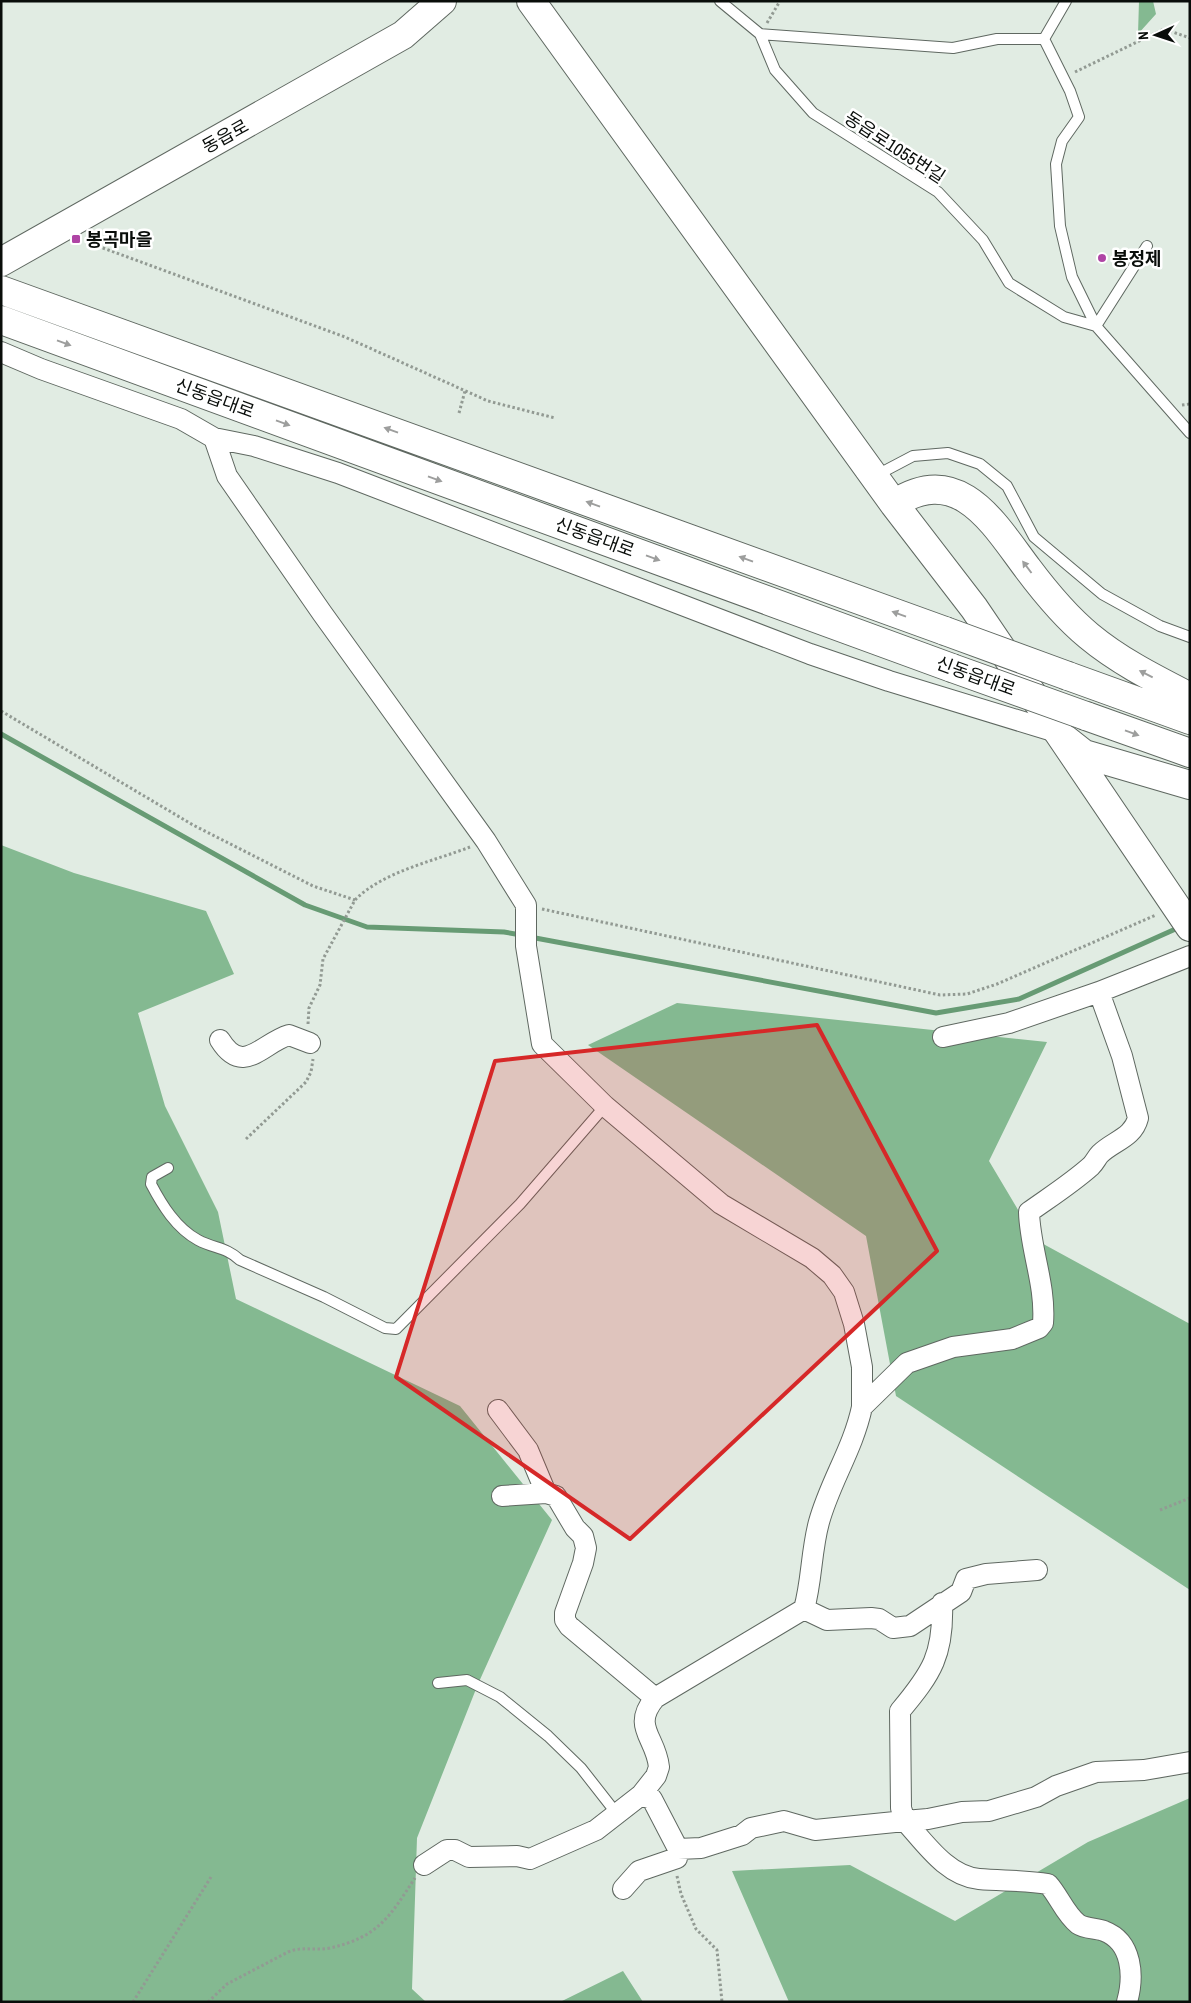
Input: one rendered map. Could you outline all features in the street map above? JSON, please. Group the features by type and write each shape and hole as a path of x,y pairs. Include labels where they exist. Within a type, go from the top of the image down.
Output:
{"main road":[{"name":"동읍로","path":"1,262 403,35 442,1"},
{"path":"531,1 894,504 974,608 1056,732 1183,915"},
{"name":"신동읍대로","path":"1,290 1190,720"},
{"name":"신동읍대로","path":"10,323 1190,754"},
{"path":"894,504 914,492 927,490 949,492 975,503 996,524 1060,608 1089,636 1138,670 1190,696"},
{"path":"1056,732 1084,754 1190,785"}],"street":[{"path":"1,352 41,369 181,419 214,438 254,446 338,473 810,654 889,681 1056,732"},
{"path":"214,438 227,476 333,629 486,841 525,910 526,946 542,1044 605,1106 721,1204 812,1258 832,1274 844,1292 854,1324 862,1367 862,1407 849,1453 819,1520 814,1543 809,1592 804,1609 655,1698 645,1711 643,1721 655,1750 659,1768 656,1776 640,1795 596,1830 530,1859 517,1856 469,1857 455,1850 448,1850 424,1865"},
{"path":"943,1037 1009,1023 1100,992 1190,956"},
{"path":"862,1407 908,1363 953,1347 1012,1339 1039,1328 1043,1323 1037,1265 1029,1235 1029,1212 1069,1184 1093,1164 1101,1153 1131,1133 1136,1127 1138,1118 1122,1056 1100,992"},
{"path":"220,1040 226,1051 237,1057 253,1055 289,1035 302,1042 310,1043"},
{"path":"498,1410 528,1450 546,1493"},
{"path":"502,1496 546,1493 556,1496 575,1528 583,1536 586,1548 584,1563 565,1612 565,1620 569,1626 655,1698"},
{"path":"804,1609 827,1620 871,1618 878,1619 893,1628 910,1626 961,1592 966,1579 986,1574 1037,1570"},
{"path":"942,1603 943,1630 939,1653 913,1695 900,1711 901,1808 905,1821 939,1858 957,1873 977,1879 1048,1884 1071,1917 1080,1926 1106,1932 1117,1938 1126,1951 1132,1972 1131,1990 1127,2002"},
{"path":"623,1889 640,1871 677,1853 702,1848 742,1835 751,1828 784,1821 815,1830 928,1820 962,1812 989,1811 1036,1797 1056,1786 1096,1772 1144,1770 1190,1762"},
{"path":"640,1795 652,1799 677,1853"}],"lane":[{"name":"동읍로1055번길","path":"720,1 760,34 775,70 813,113 938,192 983,240 1009,283 1064,317 1096,326"},
{"path":"1044,39 1066,1"},
{"path":"760,34 953,48 997,39 1044,39"},
{"path":"1044,39 1063,78 1078,116 1062,140 1056,164 1060,226 1072,277 1096,326 1190,434"},
{"path":"1096,326 1146,246"},
{"path":"875,476 914,456 948,453 980,464 1007,486 1034,537 1102,594 1160,626 1190,637"},
{"path":"168,1168 152,1177 151,1184 172,1219 196,1239 214,1247 229,1250 240,1260 324,1297 385,1328 396,1329 520,1204 605,1106"},
{"path":"438,1683 467,1680 500,1697 548,1736 581,1768 617,1814"}],"path":[{"path":"760,34 780,1"},
{"path":"1063,78 1123,47 1164,29 1190,38"},
{"path":"103,248 345,337 488,401 555,418"},
{"path":"459,413 465,391"},
{"path":"1,712 192,825 313,886 355,900"},
{"path":"340,930 355,900 362,893 387,878 486,841"},
{"path":"525,910 940,995 967,994 1183,915"},
{"path":"1160,1510 1190,1498"},
{"path":"677,1853 678,1880 689,1916 696,1929 717,1950 722,2002"},
{"path":"208,2002 227,1984 297,1948 328,1948 372,1932 387,1920 424,1865"},
{"path":"133,2002 211,1877"}],"highlighted area":[{"path":"817,1025 937,1251 630,1539 396,1377 495,1061"}],"green space":[{"path":"1139,1 1153,1 1156,14 1138,34"},
{"path":"1,845 74,873 206,911 234,974 138,1013 165,1106 218,1212 236,1299 460,1406 552,1520 478,1684 417,1838 412,1989 426,2002 1,2002"},
{"path":"677,1003 1047,1042 989,1161 1036,1240 1190,1324 1190,1590 896,1396 866,1236 588,1045"},
{"path":"1190,1798 1190,2002 789,2002 732,1871 850,1865 955,1921 1088,1842"},
{"path":"623,1971 643,2002 560,2002"}],"waterway":[{"path":"1,734 305,905 367,927 504,932 521,935"},
{"path":"530,937 936,1013 1019,999 1180,927"}],"place":[{"name":"봉곡마을","path":"76,239"},
{"name":"봉정제","path":"1102,258"}]}
